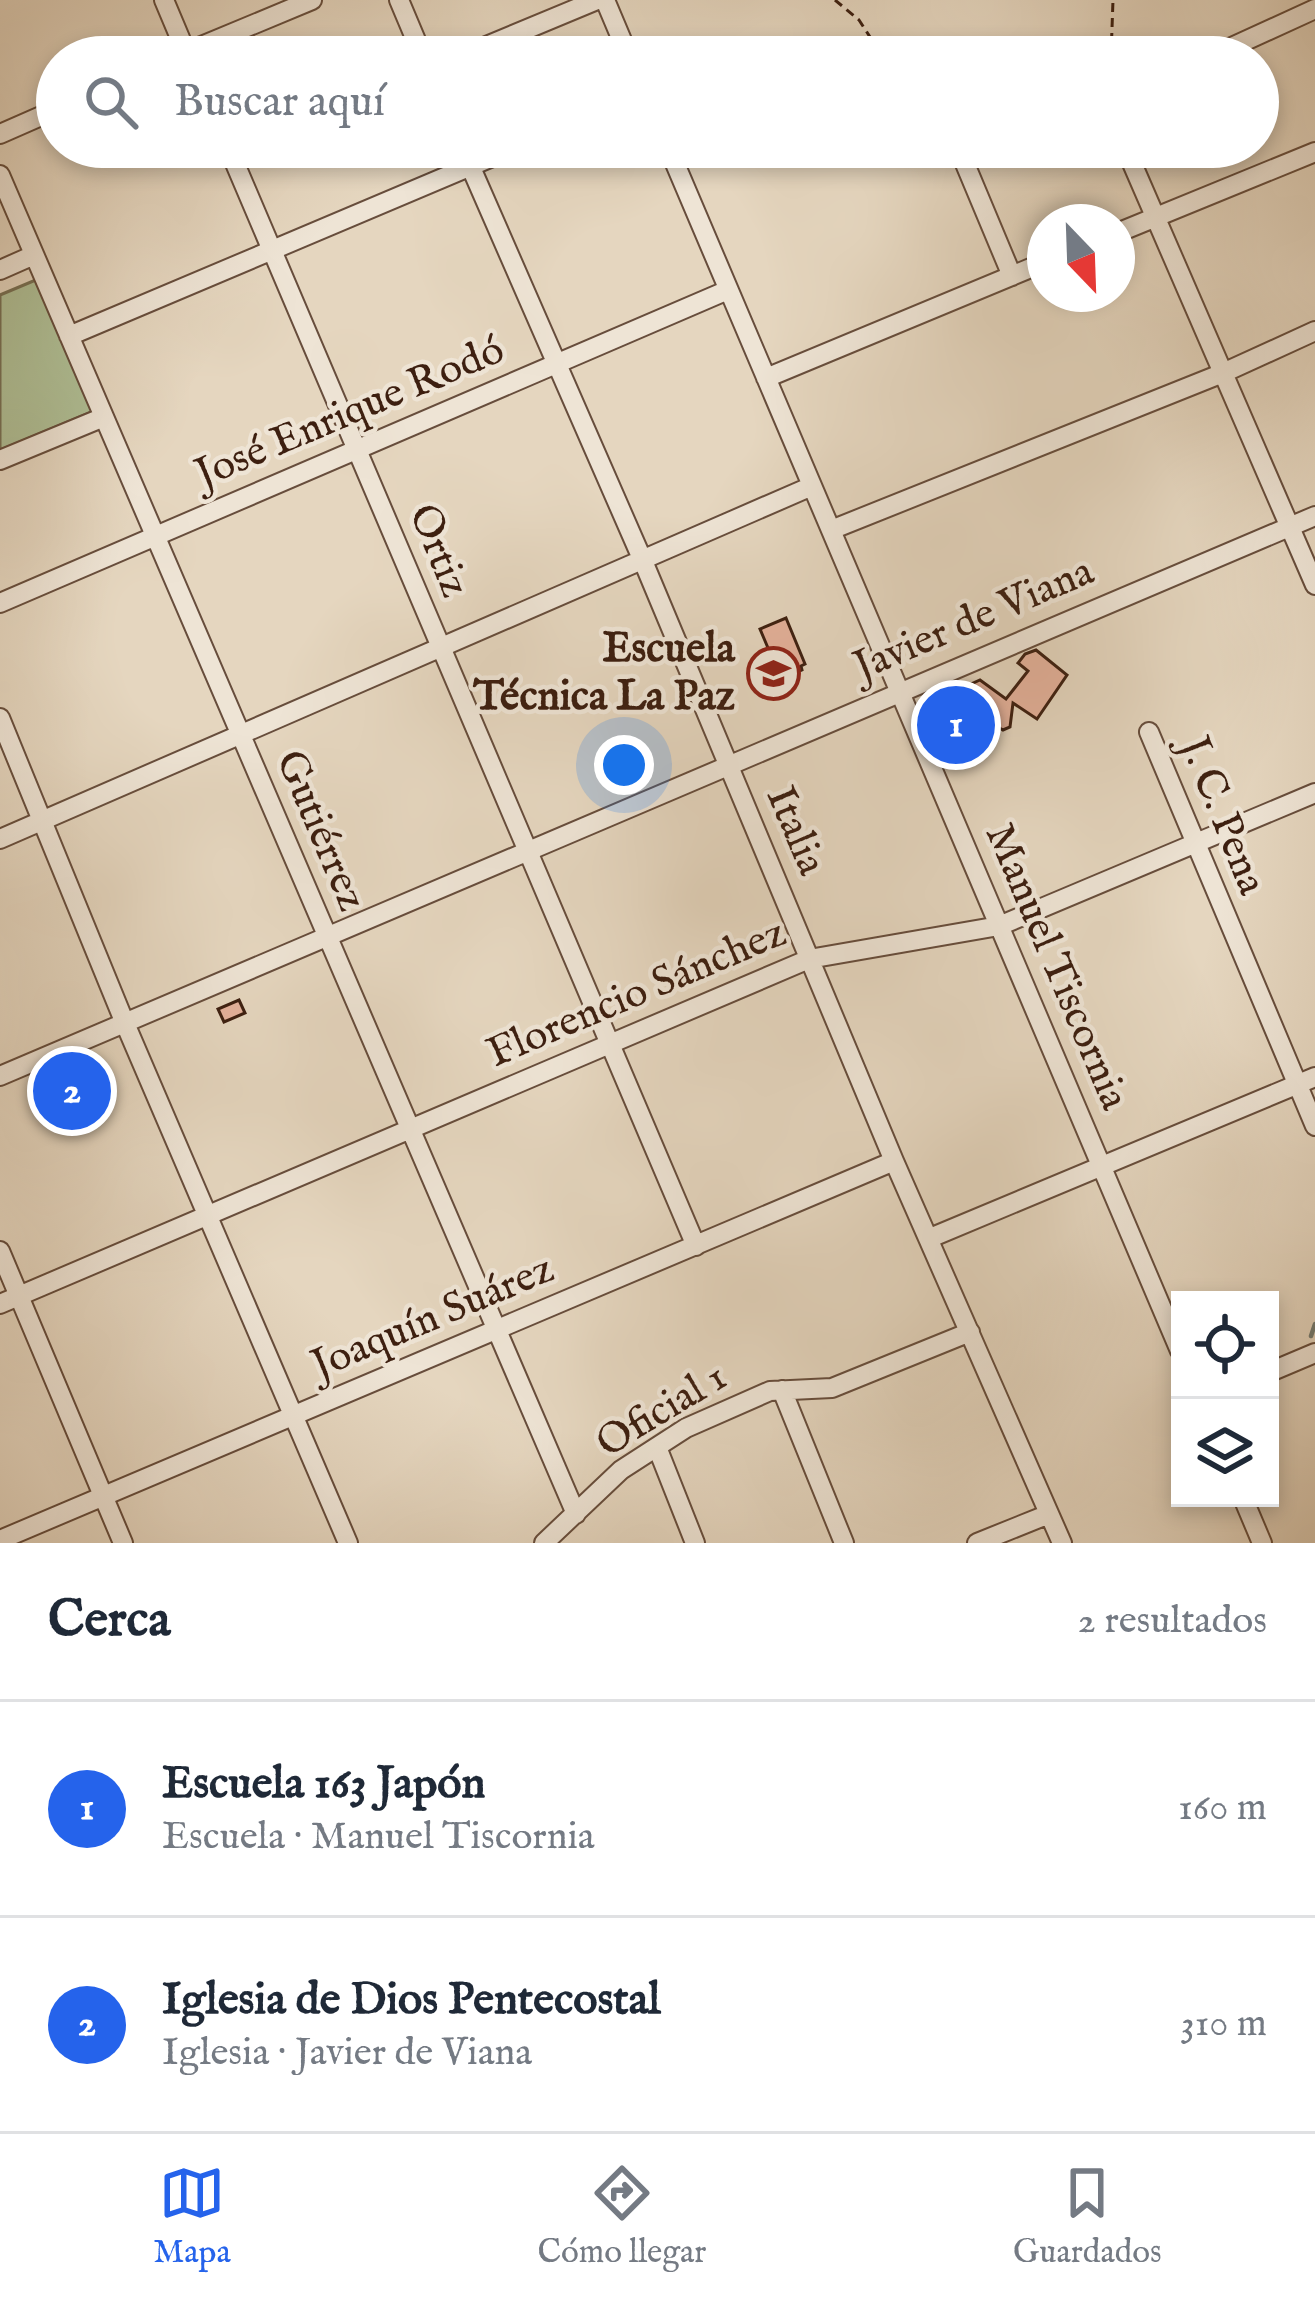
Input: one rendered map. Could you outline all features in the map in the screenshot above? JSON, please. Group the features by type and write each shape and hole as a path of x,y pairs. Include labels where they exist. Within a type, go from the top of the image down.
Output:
{"street":[{"path":"164,0 176,36"},
{"path":"228,36 312,0"},
{"path":"399,0 414,36"},
{"path":"512,36 601,0 619,36"},
{"path":"1256,36 1314,10"},
{"path":"0,134 36,118"},
{"path":"1279,167 1315,152"},
{"name":"Ortiz","path":"237,168 696,1246"},
{"path":"69,336 469,168"},
{"name":"Italia","path":"471,168 643,561 894,1161 1062,1543"},
{"name":"Manuel Tiscornia","path":"677,168 1171,1330"},
{"path":"967,168 1012,276"},
{"path":"1134,168 1315,585"},
{"path":"1135,226 1276,168"},
{"name":"Gutiérrez","path":"0,175 576,1514"},
{"path":"0,270 34,255"},
{"path":"766,378 1027,270"},
{"name":"José Enrique Rodó","path":"0,603 728,290"},
{"path":"831,530 1223,373 1315,331"},
{"path":"0,460 104,417"},
{"path":"0,839 812,486"},
{"name":"Javier de Viana","path":"0,1076 1315,516"},
{"path":"0,718 206,1216 348,1543"},
{"name":"J. C. Pena","path":"1149,732 1196,846 1306,1080 1315,1126"},
{"name":"Florencio Sánchez","path":"0,1304 809,959 999,926 1315,793"},
{"path":"930,1238 1306,1080"},
{"name":"Joaquín Suárez","path":"0,1540 894,1161"},
{"path":"0,1251 124,1543"},
{"name":"Oficial 1","path":"544,1543 621,1470 740,1402 782,1390 832,1388 970,1332"},
{"path":"1279,1368 1315,1353"},
{"path":"782,1390 844,1543"},
{"path":"657,1447 695,1543"},
{"path":"1247,1507 1262,1543"},
{"path":"977,1543 1049,1514"}],"path":[{"path":"835,0 869,36"},
{"path":"1112,36 1113,0"}],"green space":[{"path":"38,279 94,411 0,450 0,295"}],"building":[{"path":"786,618 805,664 786,677 784,672 779,674 760,629"},
{"path":"1036,650 1067,675 1037,719 1013,703 1010,727 1003,730 989,728 965,712 963,724 956,728 949,724 938,699 980,680 1006,699 1028,671 1018,663"},
{"path":"239,1000 245,1013 224,1022 218,1009"},
{"path":"73,1075 84,1101 70,1107 59,1081"}],"waterway":[{"path":"1311,1336 1315,1324"}],"place":[{"name":"Escuela Técnica La Paz","path":"774,673"},
{"name":"Escuela 163 Japón","path":"956,725"},
{"name":"Iglesia de Dios Pentecostal","path":"72,1091"}]}
